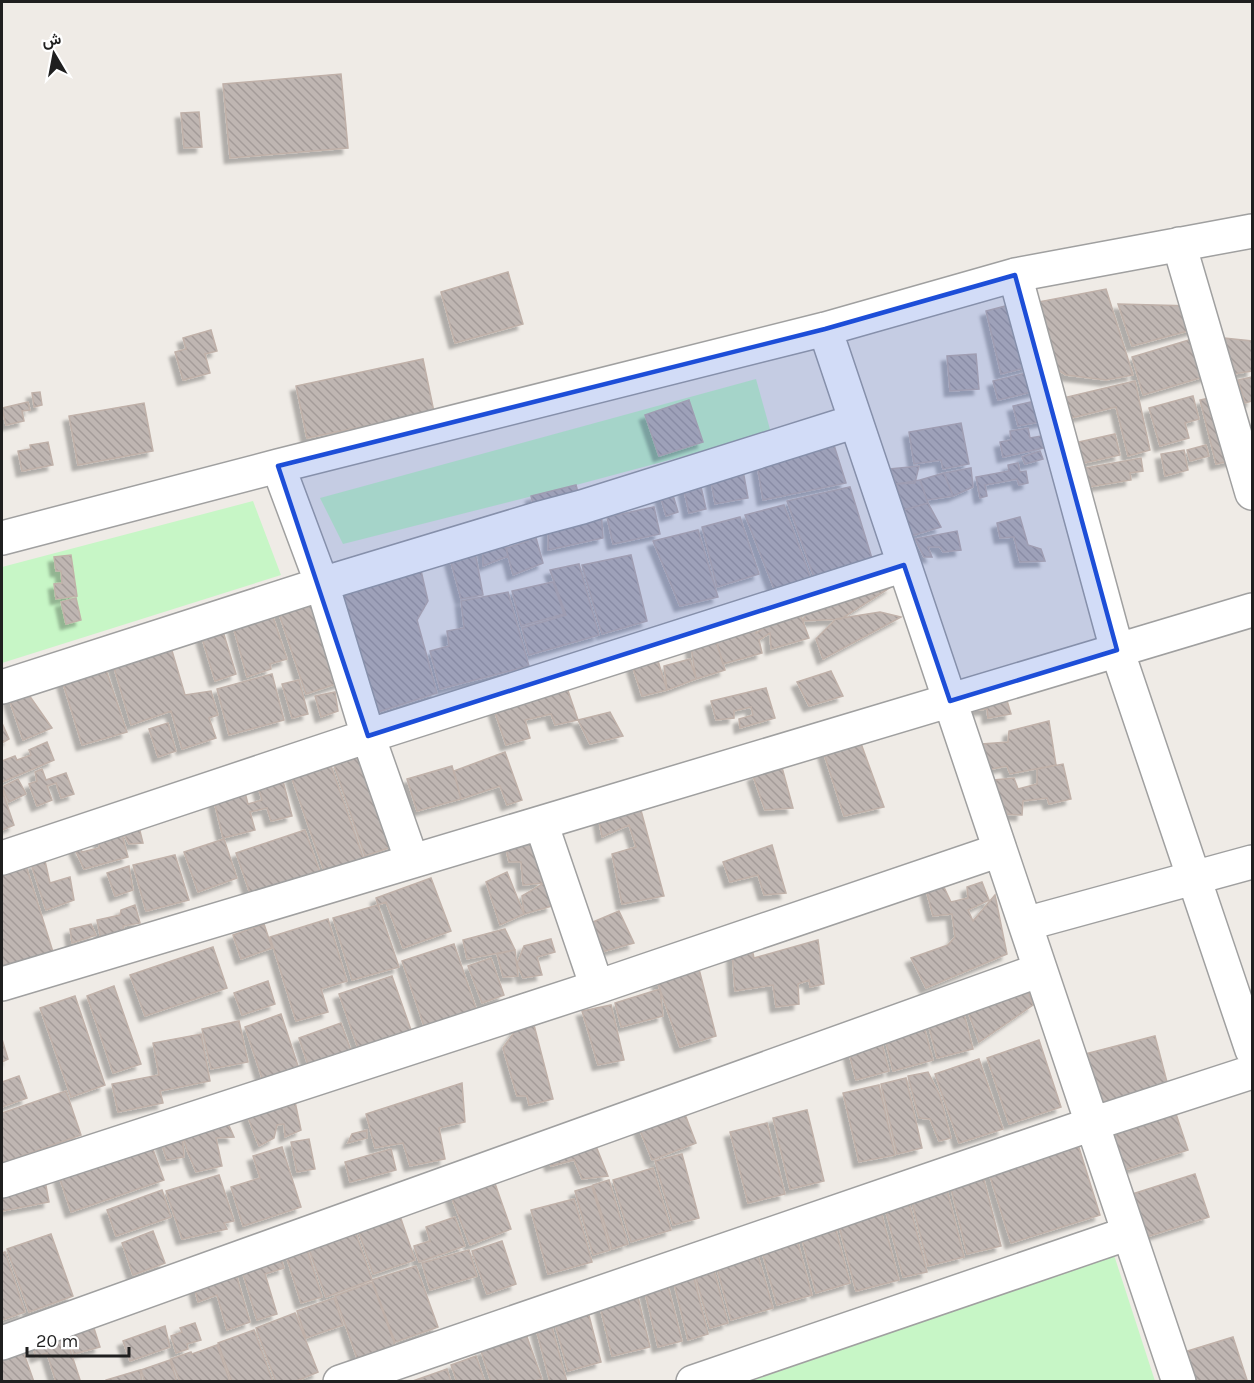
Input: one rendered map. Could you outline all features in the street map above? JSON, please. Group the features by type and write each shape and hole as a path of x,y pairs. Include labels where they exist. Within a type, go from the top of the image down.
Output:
{"street":[{"path":"2,538 278,466 825,329 1015,274 1252,231"},
{"path":"1179,244 1252,493"},
{"path":"1015,274 1117,650 1252,1050"},
{"path":"825,329 1179,1382"},
{"path":"2,687 322,584 856,422"},
{"path":"278,466 322,584 368,736 412,861"},
{"path":"2,858 368,736 904,565"},
{"path":"2,984 1252,609"},
{"path":"541,823 597,987"},
{"path":"2,1181 597,987 1000,850"},
{"path":"1025,924 1252,862"},
{"path":"2,1343 1041,970"},
{"path":"340,1382 1252,1072"},
{"path":"693,1382 1129,1233"}],"highlighted area":[{"path":"1015,275 1117,650 950,701 904,565 368,736 278,466 825,329"}],"green space":[{"path":"756,379 771,433 343,544 320,498"},
{"path":"253,501 281,575 2,663 2,567"},
{"path":"1114,1255 1155,1381 748,1382"}],"building":[{"path":"341,74 348,148 230,158 223,84"},
{"path":"199,112 202,147 184,148 181,113"},
{"path":"508,272 523,324 455,343 441,292"},
{"path":"1106,289 1133,375 1106,380 1066,375 1046,363 1033,303"},
{"path":"1013,304 1029,367 1001,374 986,311"},
{"path":"1118,304 1193,306 1199,328 1132,346"},
{"path":"211,330 217,351 205,354 210,373 183,380 175,352 186,349 183,338"},
{"path":"1199,337 1210,375 1143,395 1132,357"},
{"path":"1224,338 1252,341 1252,371 1234,374"},
{"path":"976,354 979,389 950,391 947,356"},
{"path":"423,359 434,412 307,438 296,386"},
{"path":"1031,372 1036,391 998,400 993,381"},
{"path":"1252,377 1252,401 1245,403 1238,380"},
{"path":"1135,381 1150,450 1128,456 1116,407 1067,419 1063,398"},
{"path":"40,392 42,405 34,407 32,393"},
{"path":"1193,396 1199,419 1185,423 1189,438 1160,446 1149,408"},
{"path":"1218,396 1234,460 1216,464 1200,400"},
{"path":"689,400 703,442 659,456 645,415"},
{"path":"1040,400 1045,421 1018,426 1013,406"},
{"path":"28,402 30,410 22,411 24,421 6,425 2,408"},
{"path":"144,403 153,451 78,465 69,416"},
{"path":"961,423 969,464 943,469 941,460 914,464 909,432"},
{"path":"1028,428 1030,438 1041,436 1044,448 1003,457 1000,442 1011,440 1010,431"},
{"path":"1115,434 1120,455 1070,466 1065,445"},
{"path":"48,442 53,465 22,471 18,451 31,449 30,445"},
{"path":"833,442 846,483 763,500 754,446"},
{"path":"1206,445 1209,456 1190,461 1187,450"},
{"path":"1184,450 1188,470 1165,476 1161,454"},
{"path":"1040,451 1043,459 1025,464 1022,457"},
{"path":"1141,458 1143,471 1130,473 1131,480 1077,489 1074,470"},
{"path":"1018,463 1020,472 1026,471 1028,483 1019,485 1017,479 985,485 987,496 980,498 976,477 1009,471 1008,465"},
{"path":"742,465 748,498 715,504 709,470"},
{"path":"919,466 915,483 896,484 890,469"},
{"path":"971,468 973,487 953,496 944,473"},
{"path":"944,473 953,496 927,500 920,480"},
{"path":"699,478 706,509 689,513 682,481"},
{"path":"920,480 928,503 904,510 896,484"},
{"path":"576,485 582,507 537,519 531,496"},
{"path":"670,485 678,512 666,516 658,488"},
{"path":"850,487 874,565 815,580 787,501"},
{"path":"600,493 603,538 548,550 549,508"},
{"path":"928,503 941,527 911,536 904,510"},
{"path":"784,505 813,584 776,594 745,515"},
{"path":"654,507 660,534 613,544 607,517"},
{"path":"740,517 759,574 717,587 702,527"},
{"path":"1020,517 1028,545 1041,549 1045,561 1020,562 1014,537 1000,538 997,523"},
{"path":"513,519 506,548 508,556 483,566 482,528"},
{"path":"533,527 543,563 513,575 506,548 528,541 523,529"},
{"path":"698,530 718,597 680,606 653,541"},
{"path":"957,531 961,550 943,552 940,547 928,547 932,557 924,557 915,539"},
{"path":"475,552 483,595 461,599 450,559"},
{"path":"71,555 77,596 56,599 54,584 62,583 61,571 56,571 54,557"},
{"path":"631,555 647,621 602,634 582,565"},
{"path":"419,562 428,601 417,620 437,693 375,713 335,587"},
{"path":"579,564 599,635 529,655 522,628 566,615 550,570"},
{"path":"870,580 891,587 841,619 803,621 812,598 841,601 859,597 857,586"},
{"path":"553,582 564,614 521,626 512,591"},
{"path":"508,592 529,666 440,689 430,651 449,646 447,631 464,628 461,601"},
{"path":"319,596 348,680 306,694 278,611"},
{"path":"76,598 81,620 66,624 61,602"},
{"path":"795,600 809,638 771,649 770,633 759,640 762,653 723,664 714,634 757,623 756,633 766,627 761,615"},
{"path":"880,612 901,617 823,659 816,639 836,619"},
{"path":"272,614 287,659 270,664 271,669 247,677 233,626"},
{"path":"222,628 236,674 215,681 201,635"},
{"path":"714,634 725,670 696,679 690,640"},
{"path":"170,644 185,695 211,691 218,715 209,718 216,738 182,749 171,711 131,725 112,661"},
{"path":"654,648 667,690 642,696 629,656"},
{"path":"690,659 696,679 667,690 664,666"},
{"path":"104,664 127,732 82,745 61,677"},
{"path":"831,671 843,696 809,706 797,682"},
{"path":"272,674 284,720 229,735 217,689"},
{"path":"299,680 308,714 292,718 282,684"},
{"path":"565,682 578,720 555,725 551,714 525,720 530,738 506,745 491,701"},
{"path":"1002,684 1011,714 988,718 987,709 968,711"},
{"path":"24,688 52,728 23,740 7,693"},
{"path":"766,688 775,718 740,728 739,719 753,715 751,707 734,711 734,718 716,720 711,701"},
{"path":"335,692 338,711 321,717 315,696"},
{"path":"610,712 623,736 590,744 578,720"},
{"path":"1049,721 1056,765 1010,774 1007,766 986,770 982,744 1008,742 1009,731"},
{"path":"2,723 9,739 2,743"},
{"path":"168,723 176,751 158,757 149,729"},
{"path":"859,738 884,807 844,816 823,751"},
{"path":"47,742 54,760 2,782 2,761 15,756 17,760 31,755 29,750"},
{"path":"505,752 522,800 507,805 500,786 461,799 454,771"},
{"path":"369,753 400,844 365,856 334,765"},
{"path":"780,760 793,808 765,810 753,776"},
{"path":"330,763 364,860 325,874 291,776"},
{"path":"1063,764 1071,799 1049,804 1047,798 1023,801 1022,815 1002,814 994,780 1014,778 1018,789 1037,784 1037,769"},
{"path":"452,766 461,799 417,811 407,779"},
{"path":"42,769 46,780 66,773 74,794 61,798 56,783 47,786 52,800 37,806 29,784 37,781 35,772"},
{"path":"282,777 292,816 271,821 267,808 250,812 255,830 223,838 213,797 244,789 248,804 262,800 257,783"},
{"path":"18,779 26,794 9,802 2,787"},
{"path":"2,790 14,825 2,830"},
{"path":"639,803 664,896 622,904 612,854 636,847 629,825 602,837 598,815"},
{"path":"138,823 143,843 129,844 122,830"},
{"path":"305,830 321,875 252,899 236,853"},
{"path":"529,831 544,883 523,885 521,862 509,862 504,839"},
{"path":"122,834 128,857 84,869 73,845 78,840 82,852 99,848 100,835"},
{"path":"224,839 237,878 198,892 184,852"},
{"path":"772,845 786,893 764,895 758,875 730,882 723,862"},
{"path":"175,855 189,900 146,911 133,865"},
{"path":"23,856 53,952 2,966 2,863"},
{"path":"45,861 50,883 70,877 74,900 46,910 31,864"},
{"path":"129,866 133,890 115,896 107,873"},
{"path":"507,872 524,914 500,925 486,882"},
{"path":"431,878 451,931 403,948 386,902 378,905 376,898"},
{"path":"982,882 989,900 968,910 973,921 995,895 1007,954 926,988 911,958 948,945 955,937 952,914 933,916 925,886 942,883 951,902 968,898 967,887"},
{"path":"544,883 552,906 524,914 522,896"},
{"path":"135,905 140,923 123,926 126,938 102,945 97,920 120,915 121,910"},
{"path":"378,905 399,967 352,980 333,918"},
{"path":"619,911 634,943 598,953 586,925"},
{"path":"328,919 347,981 321,989 328,1012 296,1021 270,937"},
{"path":"91,924 96,935 72,943 70,929"},
{"path":"264,924 272,948 241,959 233,935"},
{"path":"505,929 515,950 467,959 463,940"},
{"path":"551,939 555,952 537,957 542,975 523,978 517,964 524,946"},
{"path":"818,940 824,984 810,987 809,980 798,984 799,1004 776,1007 773,985 735,991 732,951 752,949 754,958"},
{"path":"454,944 480,1020 428,1038 402,961"},
{"path":"213,947 227,988 145,1016 130,975"},
{"path":"515,950 518,976 503,977 497,954"},
{"path":"491,958 504,995 482,1003 468,966"},
{"path":"1020,967 1033,1005 979,1042 966,1006"},
{"path":"699,969 716,1036 680,1047 657,981"},
{"path":"392,976 411,1030 358,1048 339,994"},
{"path":"268,981 275,1004 242,1015 234,993"},
{"path":"114,986 141,1064 113,1073 87,996"},
{"path":"660,989 663,1016 621,1027 615,1003"},
{"path":"959,994 973,1049 937,1058 923,1004"},
{"path":"75,996 105,1085 71,1097 40,1008"},
{"path":"611,1005 624,1060 598,1065 582,1011"},
{"path":"919,1008 933,1060 893,1071 880,1018"},
{"path":"281,1014 299,1069 263,1081 245,1027"},
{"path":"239,1021 248,1062 211,1069 202,1029"},
{"path":"876,1021 889,1071 856,1080 843,1030"},
{"path":"341,1023 353,1056 310,1071 299,1038"},
{"path":"534,1025 553,1099 529,1105 527,1096 517,1096 503,1048 518,1027"},
{"path":"201,1034 210,1081 160,1091 163,1103 118,1112 112,1084 159,1075 153,1043"},
{"path":"1155,1036 1168,1086 1094,1106 1081,1055"},
{"path":"2,1039 8,1059 2,1062"},
{"path":"1039,1040 1061,1107 1009,1124 987,1058"},
{"path":"979,1059 1003,1129 959,1143 935,1074"},
{"path":"928,1072 940,1096 951,1138 939,1141 930,1119 919,1118 908,1076"},
{"path":"19,1076 27,1098 2,1107 2,1082"},
{"path":"906,1078 922,1148 897,1154 881,1084"},
{"path":"462,1083 465,1122 439,1128 445,1159 410,1166 403,1143 375,1148 366,1114"},
{"path":"879,1085 895,1155 859,1162 843,1093"},
{"path":"66,1091 81,1135 2,1163 2,1113"},
{"path":"678,1096 696,1143 652,1160 633,1113"},
{"path":"294,1097 301,1130 285,1137 284,1124 277,1125 274,1138 259,1146 247,1115"},
{"path":"1172,1102 1188,1150 1118,1172 1103,1124"},
{"path":"807,1110 824,1181 790,1189 773,1118"},
{"path":"226,1119 234,1137 216,1138 222,1166 196,1172 182,1133"},
{"path":"586,1121 608,1176 582,1179 574,1160 551,1166 544,1149"},
{"path":"767,1123 785,1194 748,1203 730,1132"},
{"path":"367,1130 367,1138 348,1143 352,1134"},
{"path":"182,1133 184,1157 167,1160 160,1140"},
{"path":"1076,1138 1100,1215 1011,1243 987,1167"},
{"path":"309,1139 315,1169 297,1172 291,1142"},
{"path":"151,1144 164,1180 71,1212 59,1176"},
{"path":"282,1147 301,1207 243,1226 231,1187 260,1178 253,1156"},
{"path":"391,1149 396,1170 350,1182 345,1162"},
{"path":"682,1154 699,1218 673,1225 655,1161"},
{"path":"42,1165 49,1202 2,1211 2,1174"},
{"path":"653,1168 671,1230 631,1242 613,1180"},
{"path":"1195,1174 1209,1217 1140,1239 1126,1196"},
{"path":"219,1175 234,1221 224,1223 227,1229 182,1239 166,1191"},
{"path":"492,1175 511,1229 470,1245 449,1191"},
{"path":"983,1176 1001,1246 967,1254 950,1184"},
{"path":"609,1180 628,1244 612,1249 593,1185"},
{"path":"945,1182 964,1257 928,1266 909,1190"},
{"path":"592,1186 610,1250 593,1255 575,1191"},
{"path":"162,1190 171,1217 116,1236 107,1210"},
{"path":"574,1199 592,1262 548,1274 531,1210"},
{"path":"908,1199 927,1272 903,1277 884,1204"},
{"path":"879,1204 899,1280 856,1291 836,1215"},
{"path":"398,1210 415,1260 373,1274 356,1224"},
{"path":"455,1217 465,1246 419,1262 414,1246 430,1241 426,1227"},
{"path":"833,1219 850,1283 816,1293 799,1228"},
{"path":"353,1225 372,1280 326,1297 306,1241"},
{"path":"153,1231 165,1263 133,1275 122,1243"},
{"path":"795,1232 812,1295 777,1305 759,1241"},
{"path":"51,1234 73,1296 29,1312 7,1249"},
{"path":"502,1241 516,1284 487,1294 472,1251"},
{"path":"305,1243 322,1297 301,1303 284,1249"},
{"path":"755,1245 773,1308 731,1320 714,1257"},
{"path":"469,1250 477,1276 430,1290 422,1263"},
{"path":"5,1252 25,1312 2,1320 2,1253"},
{"path":"279,1252 284,1268 265,1274 277,1314 257,1320 240,1264"},
{"path":"688,1254 708,1334 688,1340 668,1259"},
{"path":"711,1259 728,1323 710,1328 692,1264"},
{"path":"662,1262 682,1341 658,1347 639,1267"},
{"path":"416,1266 438,1327 395,1342 372,1280"},
{"path":"234,1267 250,1322 227,1330 217,1295 198,1302 193,1282"},
{"path":"372,1282 395,1345 357,1358 335,1296"},
{"path":"635,1285 650,1347 612,1356 597,1294"},
{"path":"334,1298 343,1325 306,1338 297,1311"},
{"path":"586,1304 601,1362 568,1371 552,1313"},
{"path":"295,1313 318,1372 294,1382 276,1382 256,1328"},
{"path":"548,1313 567,1382 550,1382 533,1317"},
{"path":"92,1322 100,1347 74,1354 66,1329"},
{"path":"195,1323 201,1340 187,1344 188,1349 176,1353 171,1336 182,1332 180,1328"},
{"path":"165,1326 170,1347 130,1361 123,1341"},
{"path":"254,1330 273,1382 232,1382 218,1343"},
{"path":"64,1331 80,1380 77,1382 56,1382 47,1353 36,1357 31,1342"},
{"path":"526,1334 542,1379 531,1382 491,1382 481,1351"},
{"path":"1233,1337 1247,1380 1190,1382 1181,1353"},
{"path":"217,1345 230,1382 180,1382 171,1359"},
{"path":"22,1348 34,1382 2,1382 2,1355"},
{"path":"476,1356 485,1382 457,1382 451,1365"},
{"path":"170,1360 177,1382 145,1382 141,1370"},
{"path":"447,1369 451,1382 410,1382"},
{"path":"140,1370 142,1382 106,1382 106,1380"}]}
